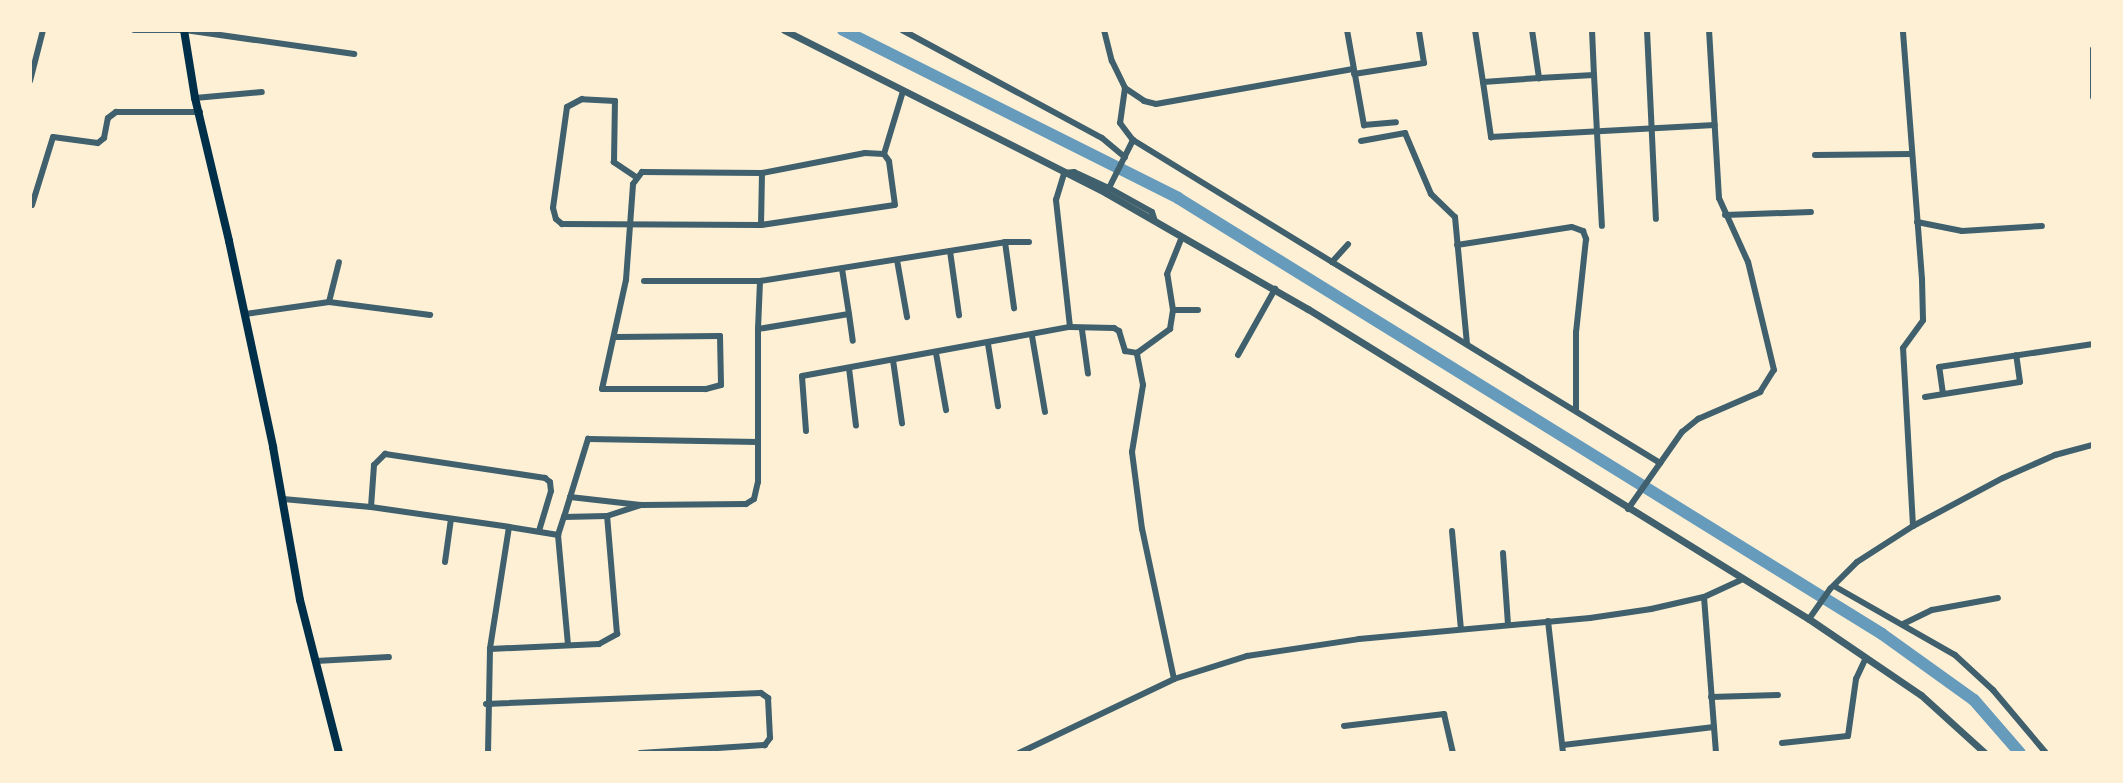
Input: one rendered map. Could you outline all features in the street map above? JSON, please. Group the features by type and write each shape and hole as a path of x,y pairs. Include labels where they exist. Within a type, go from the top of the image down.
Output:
{"main road":[{"path":"183,30 195,98 245,314 283,499 300,600 339,753"}],"street":[{"path":"30,81 43,30"},
{"path":"134,30 183,30 354,54"},
{"path":"784,30 1155,221 1275,289 1809,619 1865,660 1921,695 1985,753"},
{"path":"902,30 1102,138 1125,157"},
{"path":"1104,30 1112,61 1125,88 1144,101 1156,104 1424,63 1419,30"},
{"path":"1347,30 1364,125 1396,122"},
{"path":"1475,30 1491,137 1715,125"},
{"path":"1532,30 1539,78"},
{"path":"1592,30 1602,226"},
{"path":"1647,30 1656,219"},
{"path":"1628,509 1691,424 1760,392 1772,375 1774,361 1748,262 1719,198 1709,30"},
{"path":"1903,30 1923,320 1903,348 1913,526"},
{"path":"2093,49 2093,97"},
{"path":"1483,82 1594,75"},
{"path":"1125,88 1119,116 1133,140 1660,463"},
{"path":"884,154 903,91"},
{"path":"195,98 262,92"},
{"path":"636,177 614,162 618,111 615,101 582,99 567,107 554,196 556,219 570,225 761,225 895,205 889,161 884,154"},
{"path":"32,205 53,137 98,143 104,138 108,118 116,112 200,112"},
{"path":"1361,141 1405,133 1431,194 1455,217 1467,343"},
{"path":"1109,188 1133,140"},
{"path":"616,337 720,336 721,385 706,389 602,389 616,337 626,280 636,177 642,172 667,169 762,173 865,153 884,154"},
{"path":"1815,155 1912,154"},
{"path":"1064,173 1074,172 1109,188 1152,212 1155,221"},
{"path":"761,225 762,173"},
{"path":"1064,173 1056,200 1070,327"},
{"path":"1725,215 1811,212"},
{"path":"1917,222 1962,231 2042,226"},
{"path":"1457,245 1572,227 1583,231 1586,239 1576,332 1576,410"},
{"path":"806,431 802,376 1070,327 1082,330 1114,328 1119,331 1123,350 1137,353 1168,332 1173,310 1167,274 1182,237"},
{"path":"1005,242 1014,308"},
{"path":"644,281 760,281 1005,242 1029,242"},
{"path":"1332,262 1348,244"},
{"path":"950,251 959,315"},
{"path":"897,260 907,317"},
{"path":"329,302 339,262"},
{"path":"842,269 853,341"},
{"path":"570,497 641,505 746,504 754,499 757,489 760,281"},
{"path":"1238,355 1275,289"},
{"path":"245,314 329,302 430,315"},
{"path":"1173,310 1198,310"},
{"path":"758,329 849,314"},
{"path":"1082,330 1088,374"},
{"path":"1032,336 1045,412"},
{"path":"988,344 998,406"},
{"path":"1943,394 1939,367 2093,344"},
{"path":"936,353 946,410"},
{"path":"1137,353 1143,385 1132,462 1155,600 1174,679"},
{"path":"1925,397 2020,382 2016,355"},
{"path":"893,360 902,423"},
{"path":"849,368 856,426"},
{"path":"568,645 558,535 588,439 758,442"},
{"path":"1809,619 1832,587 1857,562 1913,526 2003,478 2055,455 2093,445"},
{"path":"371,507 374,465 385,454 545,478 550,482 551,491 539,531"},
{"path":"283,499 371,507 558,535"},
{"path":"564,517 607,516 641,505"},
{"path":"490,649 599,644 617,634 607,516"},
{"path":"445,562 451,519"},
{"path":"488,753 486,704 490,649 509,527"},
{"path":"1452,531 1461,629"},
{"path":"1503,553 1508,624"},
{"path":"1019,753 1174,679 1247,656 1636,611 1704,597 1743,579"},
{"path":"1832,587 1955,655 1993,690 2046,753"},
{"path":"1704,597 1716,753"},
{"path":"1903,624 1932,610 1998,598"},
{"path":"1548,621 1563,749 1714,727"},
{"path":"316,661 389,657"},
{"path":"1782,743 1848,736 1856,679 1865,660"},
{"path":"486,704 761,693 768,698 770,738 765,745 640,753"},
{"path":"1711,697 1778,695"},
{"path":"1344,726 1444,714 1453,753"}],"waterway":[{"path":"843,30 1178,198 1882,634 1974,700 2020,753"}]}
